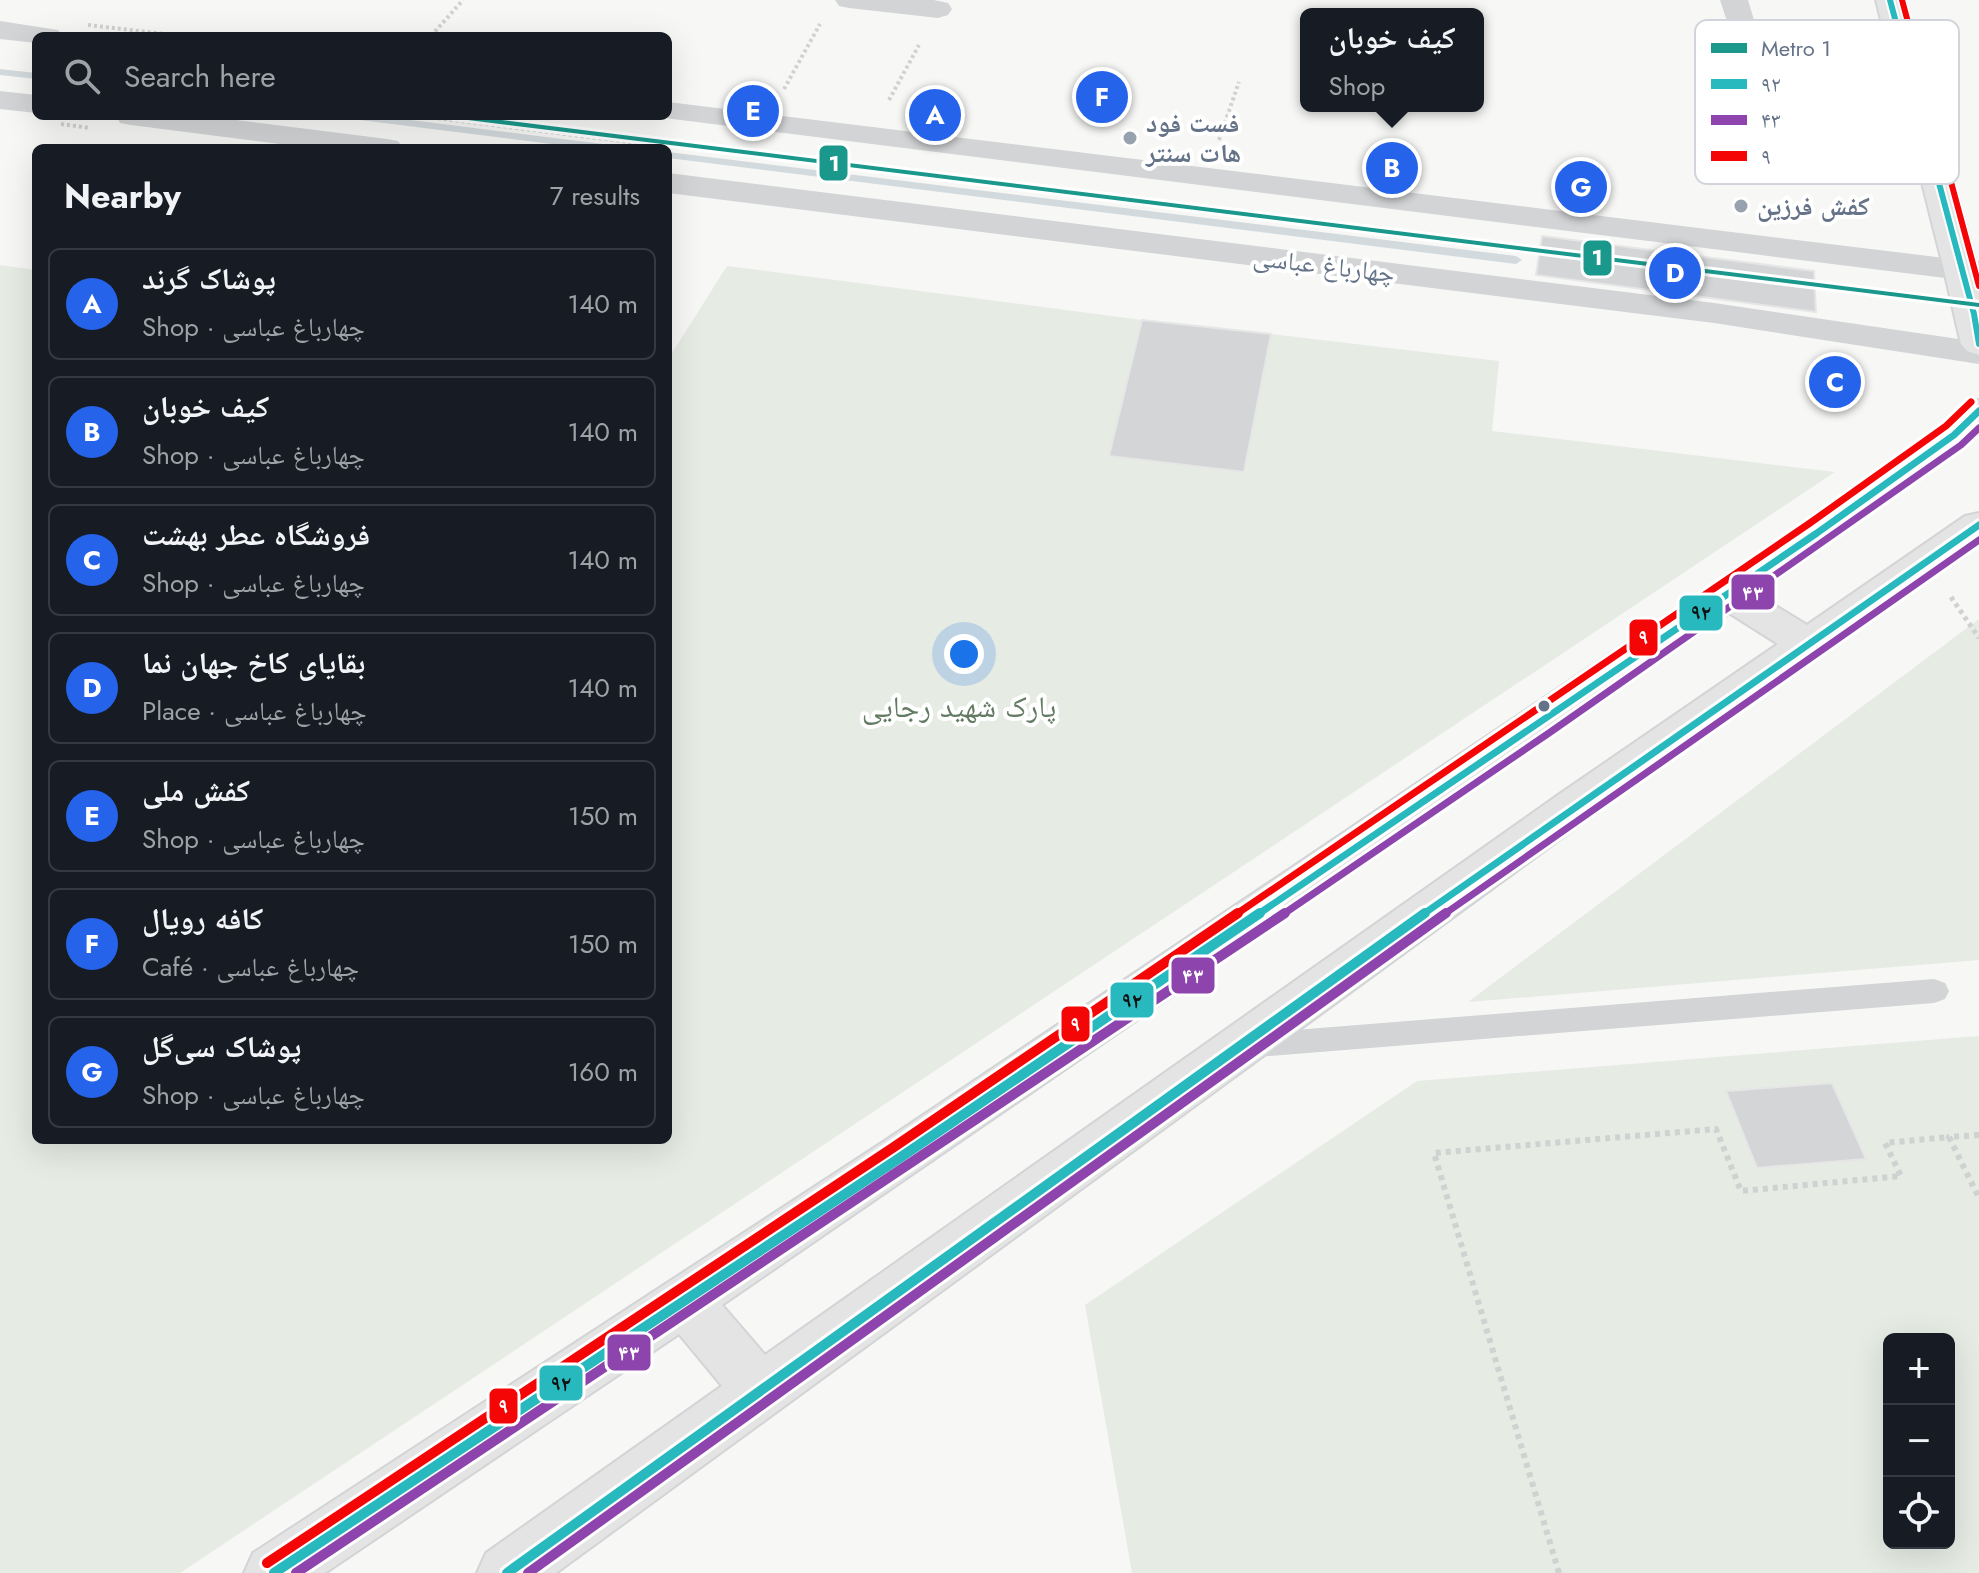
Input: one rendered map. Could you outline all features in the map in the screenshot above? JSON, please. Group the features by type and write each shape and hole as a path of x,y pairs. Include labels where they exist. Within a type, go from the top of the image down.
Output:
{"main road":[{"path":"1890,0 1896,20"},
{"path":"1944,184 1970,272 1977,323"},
{"path":"274,1573 684,1301 1728,594 1954,435 1979,411"},
{"path":"507,1573 1806,643 1977,531"},
{"path":"1728,594 1806,643"},
{"path":"684,1301 761,1391"}],"street":[{"path":"1734,0 1740,20"},
{"path":"837,7 940,5"},
{"path":"0,30 32,34"},
{"path":"0,100 32,104"},
{"path":"672,111 1207,175 1970,272"},
{"path":"163,120 355,144"},
{"name":"چهارباغ عباسی","path":"672,183 1714,313 1979,353"}],"lane":[{"path":"1239,1047 1934,991"}],"path":[{"path":"435,32 463,0"},
{"path":"872,134 940,5"},
{"path":"767,122 837,7"},
{"path":"1207,175 1239,82"},
{"path":"1559,1573 1434,1153 1716,1129 1741,1191 1901,1176 1885,1143 1979,1135"},
{"path":"1949,1137 1979,1198"}],"green space":[{"name":"پارک شهید رجایی","path":"0,265 32,269 32,1144 672,1144 672,353 727,266 1142,320 1110,456 1244,472 1271,334 1499,361 1492,431 1835,472 180,1573 0,1573"},
{"path":"1979,619 1979,960 1468,1002"},
{"path":"1979,1036 1979,1573 1132,1573 1085,1305 1417,1081"}],"building":[{"path":"1542,236 1814,271 1816,312 1536,275"},
{"path":"1142,320 1271,334 1244,472 1109,456"},
{"path":"1832,1083 1866,1159 1757,1168 1726,1091"}],"waterway":[{"path":"0,72 32,76"},
{"path":"384,120 579,144"},
{"path":"672,155 1516,260"}],"metro line":[{"name":"1","path":"484,120 1979,305"}],"transit line":[{"name":"۹۲","path":"1890,0 1895,20"},
{"name":"۹","path":"1902,0 1907,20"},
{"name":"۹۲","path":"1939,184 1979,344"},
{"name":"۹","path":"1952,184 1979,286"},
{"name":"۹","path":"267,1563 894,1147 1494,740 1810,523 1946,426 1971,402"},
{"name":"۹۲","path":"274,1573 901,1157 1501,750 1817,533 1954,435 1979,411"},
{"name":"۴۳","path":"296,1573 1342,875 1756,590 1961,445 1979,428"},
{"name":"۹۲","path":"507,1573 1577,804 1979,525"},
{"name":"۴۳","path":"528,1573 1584,814 1979,540"}],"place":[{"name":"کافه رویال","path":"1102,97"},
{"name":"کفش ملی","path":"753,111"},
{"name":"پوشاک گرند","path":"935,115"},
{"name":"فست فود هات سنتر","path":"1130,138"},
{"name":"کیف خوبان","path":"1392,168"},
{"name":"پوشاک سی‌گل","path":"1581,187"},
{"name":"کفش فرزین","path":"1741,206"},
{"name":"بقایای کاخ جهان نما","path":"1675,273"},
{"name":"فروشگاه عطر بهشت","path":"1835,382"}]}
